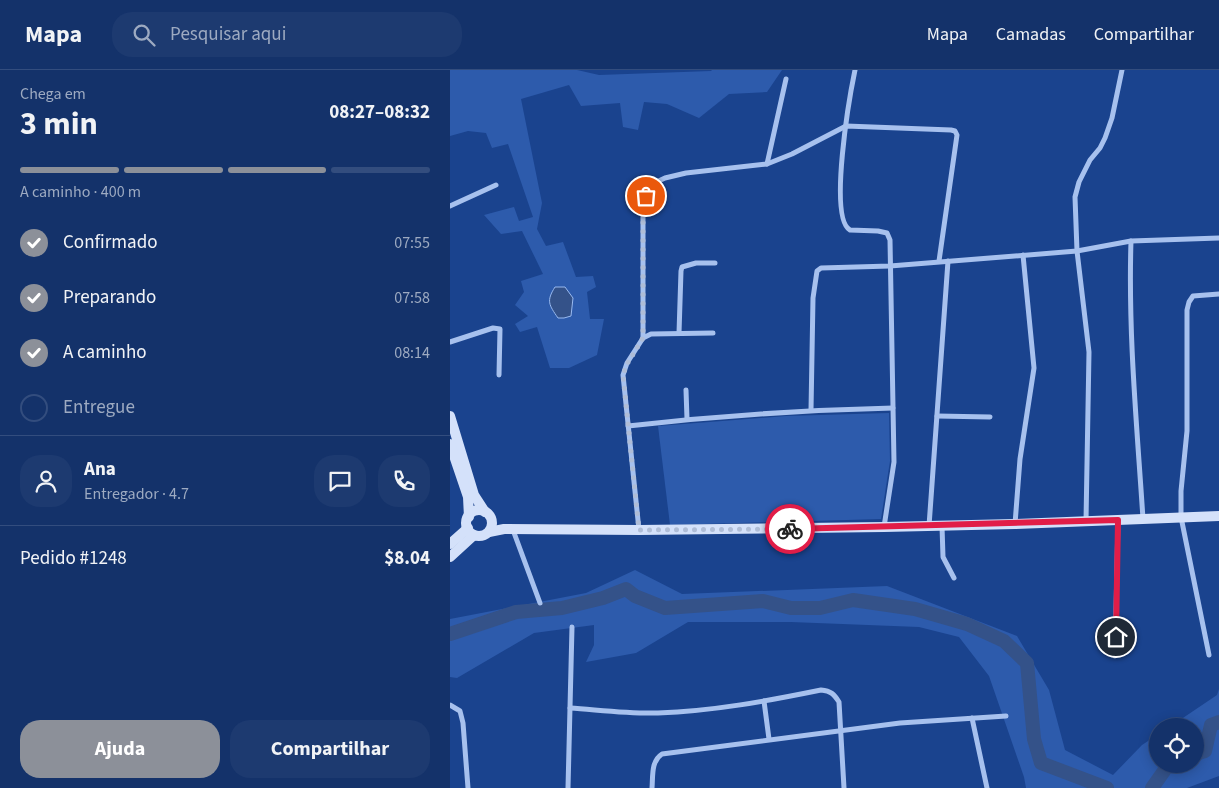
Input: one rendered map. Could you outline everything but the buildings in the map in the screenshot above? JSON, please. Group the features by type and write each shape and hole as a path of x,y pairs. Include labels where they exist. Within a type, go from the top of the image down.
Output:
{"street":[{"path":"855,70 841,160 843,220 846,228 850,230 878,231 886,233 890,240 894,462 884,527"},
{"path":"1086,522 1089,352 1077,251 1074,197 1082,175 1105,138 1112,118 1122,70"},
{"path":"767,164 786,79"},
{"path":"639,530 623,375 627,364 643,338 643,206 650,186 666,178 686,173 767,164 792,154 846,126 951,130 955,132 956,144 939,261"},
{"path":"450,206 496,185"},
{"path":"811,410 813,298 817,271 821,268 890,266 1077,251 1131,241 1219,238"},
{"path":"1131,241 1129,291 1143,520"},
{"path":"1015,524 1020,459 1034,368 1024,255"},
{"path":"929,526 948,261"},
{"path":"679,334 682,267 696,263 714,264"},
{"path":"1209,655 1181,517 1187,431 1187,310 1189,302 1194,296 1219,294"},
{"path":"450,342 493,328 500,328 499,375"},
{"path":"643,338 651,334 712,333"},
{"path":"686,390 688,419"},
{"path":"628,426 688,419 811,410 893,408"},
{"path":"450,416 474,495 488,515 492,525 489,532"},
{"path":"937,416 990,416"},
{"path":"450,444 468,498 468,517 471,531"},
{"path":"468,517 478,511 513,530 540,603"},
{"path":"471,531 482,536 497,529 639,530 942,526 1219,516"},
{"path":"1115,656 1118,520"},
{"path":"942,526 943,557 954,578"},
{"path":"450,544 471,531"},
{"path":"450,557 471,531"},
{"path":"568,788 572,627"},
{"path":"570,708 656,713 703,711 821,690 830,691 839,702 844,788"},
{"path":"764,701 769,739"},
{"path":"450,705 460,711 463,722 468,788"},
{"path":"652,788 654,764 657,757 662,754 900,723 1006,716"},
{"path":"972,718 987,788"}],"shaded area":[{"path":"450,70 577,70 599,75 712,70 782,70 767,92 729,94 699,118 667,104 644,102 638,130 623,127 620,103 581,106 569,85 521,99 542,203 537,229 546,246 563,242 576,277 593,276 596,287 587,292 590,319 604,319 597,355 569,368 550,368 537,327 520,332 515,324 528,316 515,305 524,292 521,281 543,274 522,231 501,234 484,215 514,207 519,221 533,217 508,144 492,148 486,133 468,131 450,136"},
{"path":"555,287 565,287 573,298 571,316 558,318 552,310 550,296"},
{"path":"889,413 890,461 881,519 670,525 658,426 786,416"},
{"path":"635,570 682,594 887,586 1017,636 1049,690 1065,750 1113,775 1149,740 1149,773 1204,773 1204,718 1183,718 1217,695 1219,689 1219,776 1187,788 1026,788 1024,777 989,676 959,637 919,627 791,622 688,622 636,653 586,662 594,645 594,625 534,633 457,678 450,677 450,619 586,593"}],"waterway":[{"path":"450,634 516,612 562,608 603,598 626,589 635,596 665,608 763,601 791,608 820,608 853,600 915,609 967,624 1004,641 1027,663 1034,739 1041,763 1107,788"},
{"path":"1204,751 1211,725 1219,722"},
{"path":"1152,788 1163,773"}],"way so far":[{"path":"646,196 643,206 643,338 627,364 623,375 639,530 790,529"}],"route":[{"path":"790,529 997,525 1118,520 1116,637"}]}
